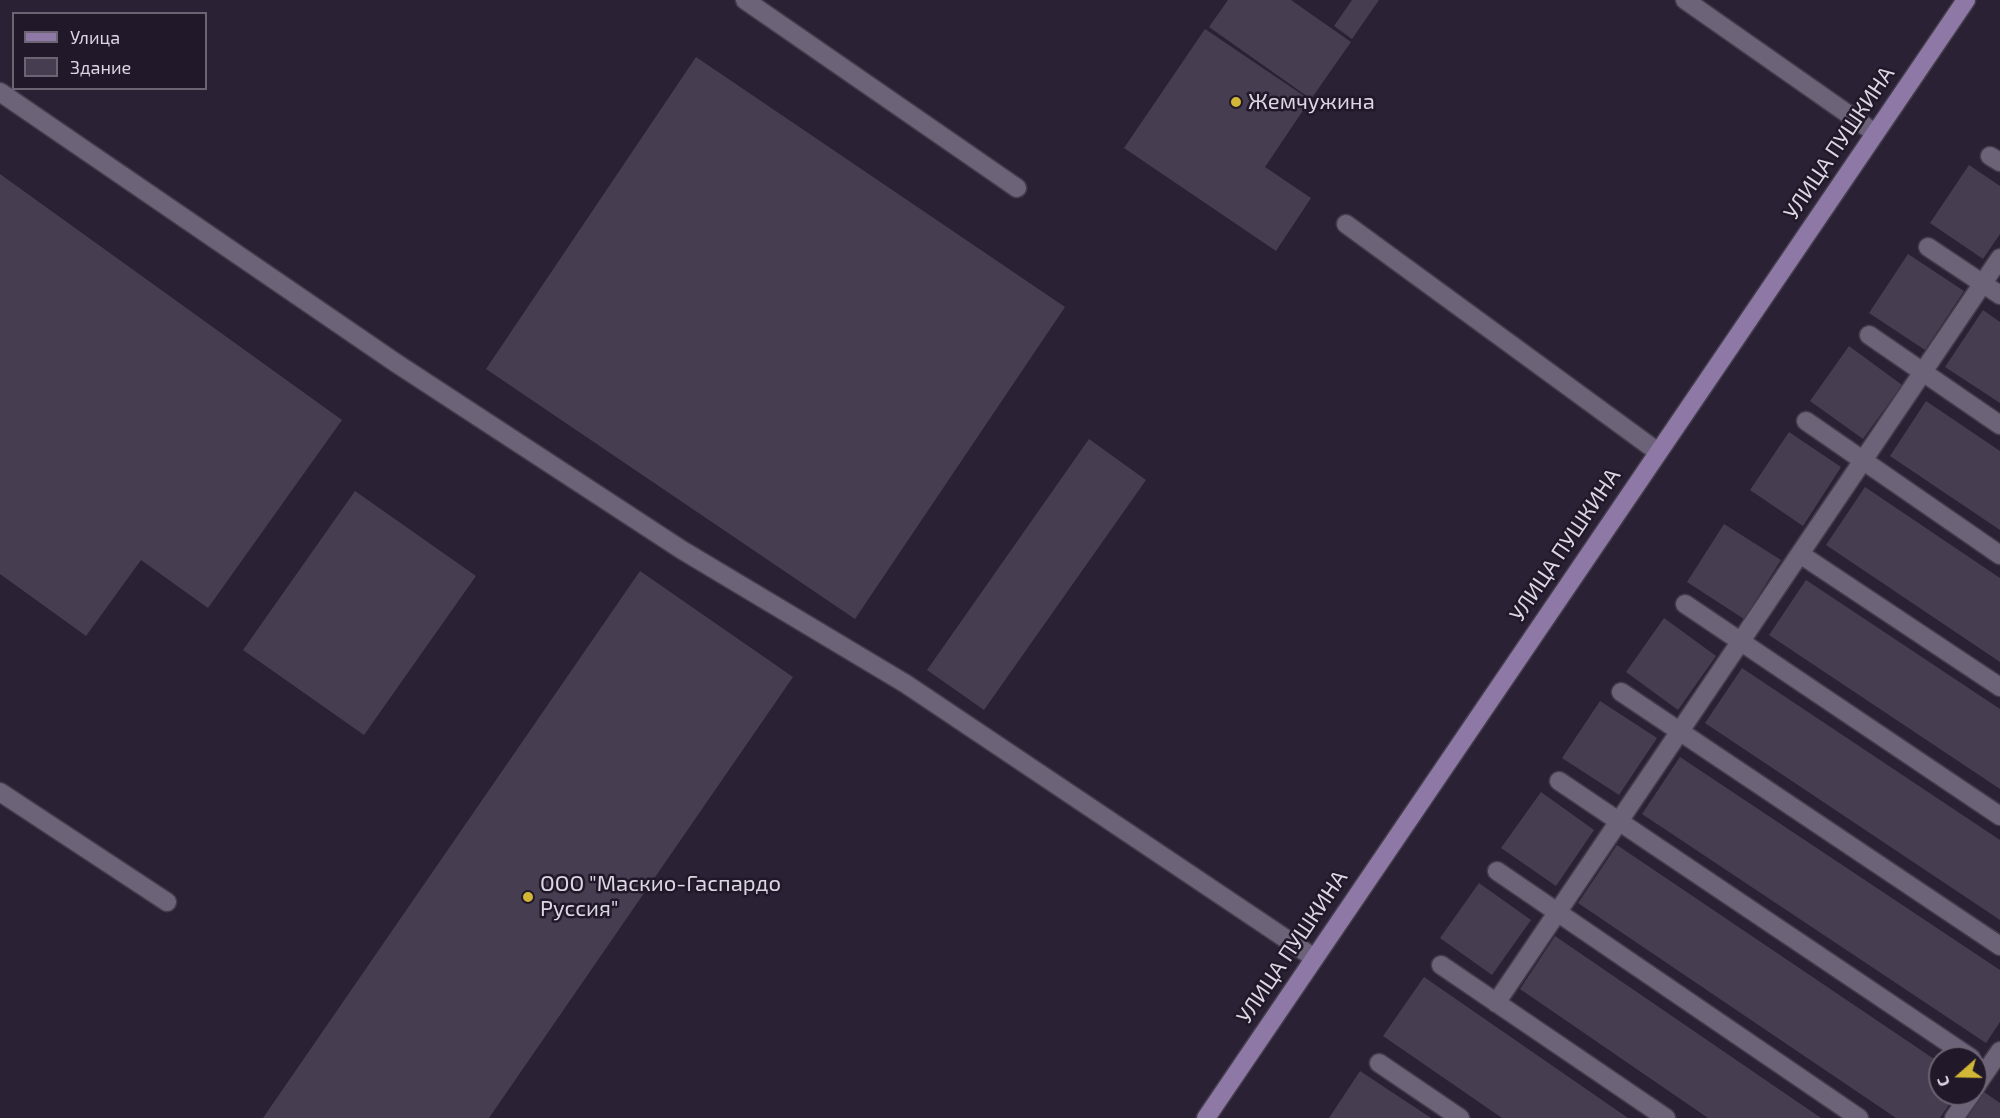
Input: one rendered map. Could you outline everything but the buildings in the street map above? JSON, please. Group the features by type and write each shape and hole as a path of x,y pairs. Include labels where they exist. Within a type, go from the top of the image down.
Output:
{"main road":[{"name":"УЛИЦА ПУШКИНА","path":"1206,1118 1313,957 1966,0"}],"lane":[{"path":"745,0 1017,188"},
{"path":"1685,0 1875,133"},
{"path":"0,92 396,363 682,550 906,684 1313,957"},
{"path":"1346,224 1658,452"},
{"path":"1928,247 2000,295"},
{"path":"1496,1004 2000,258"},
{"path":"1869,334 2000,425"},
{"path":"1806,421 1862,462 2000,555"},
{"path":"1800,554 2000,687"},
{"path":"1685,604 2000,816"},
{"path":"1621,692 2000,946"},
{"path":"1559,781 1953,1046"},
{"path":"0,792 167,902"},
{"path":"1497,871 1859,1118"},
{"path":"1441,965 1666,1118"},
{"path":"1988,1069 2000,1051"},
{"path":"1379,1063 1460,1118"}],"place":[{"name":"Жемчужина","path":"1236,102"},
{"name":"ООО \"Маскио-Гаспардо Руссия\"","path":"528,897"}]}
